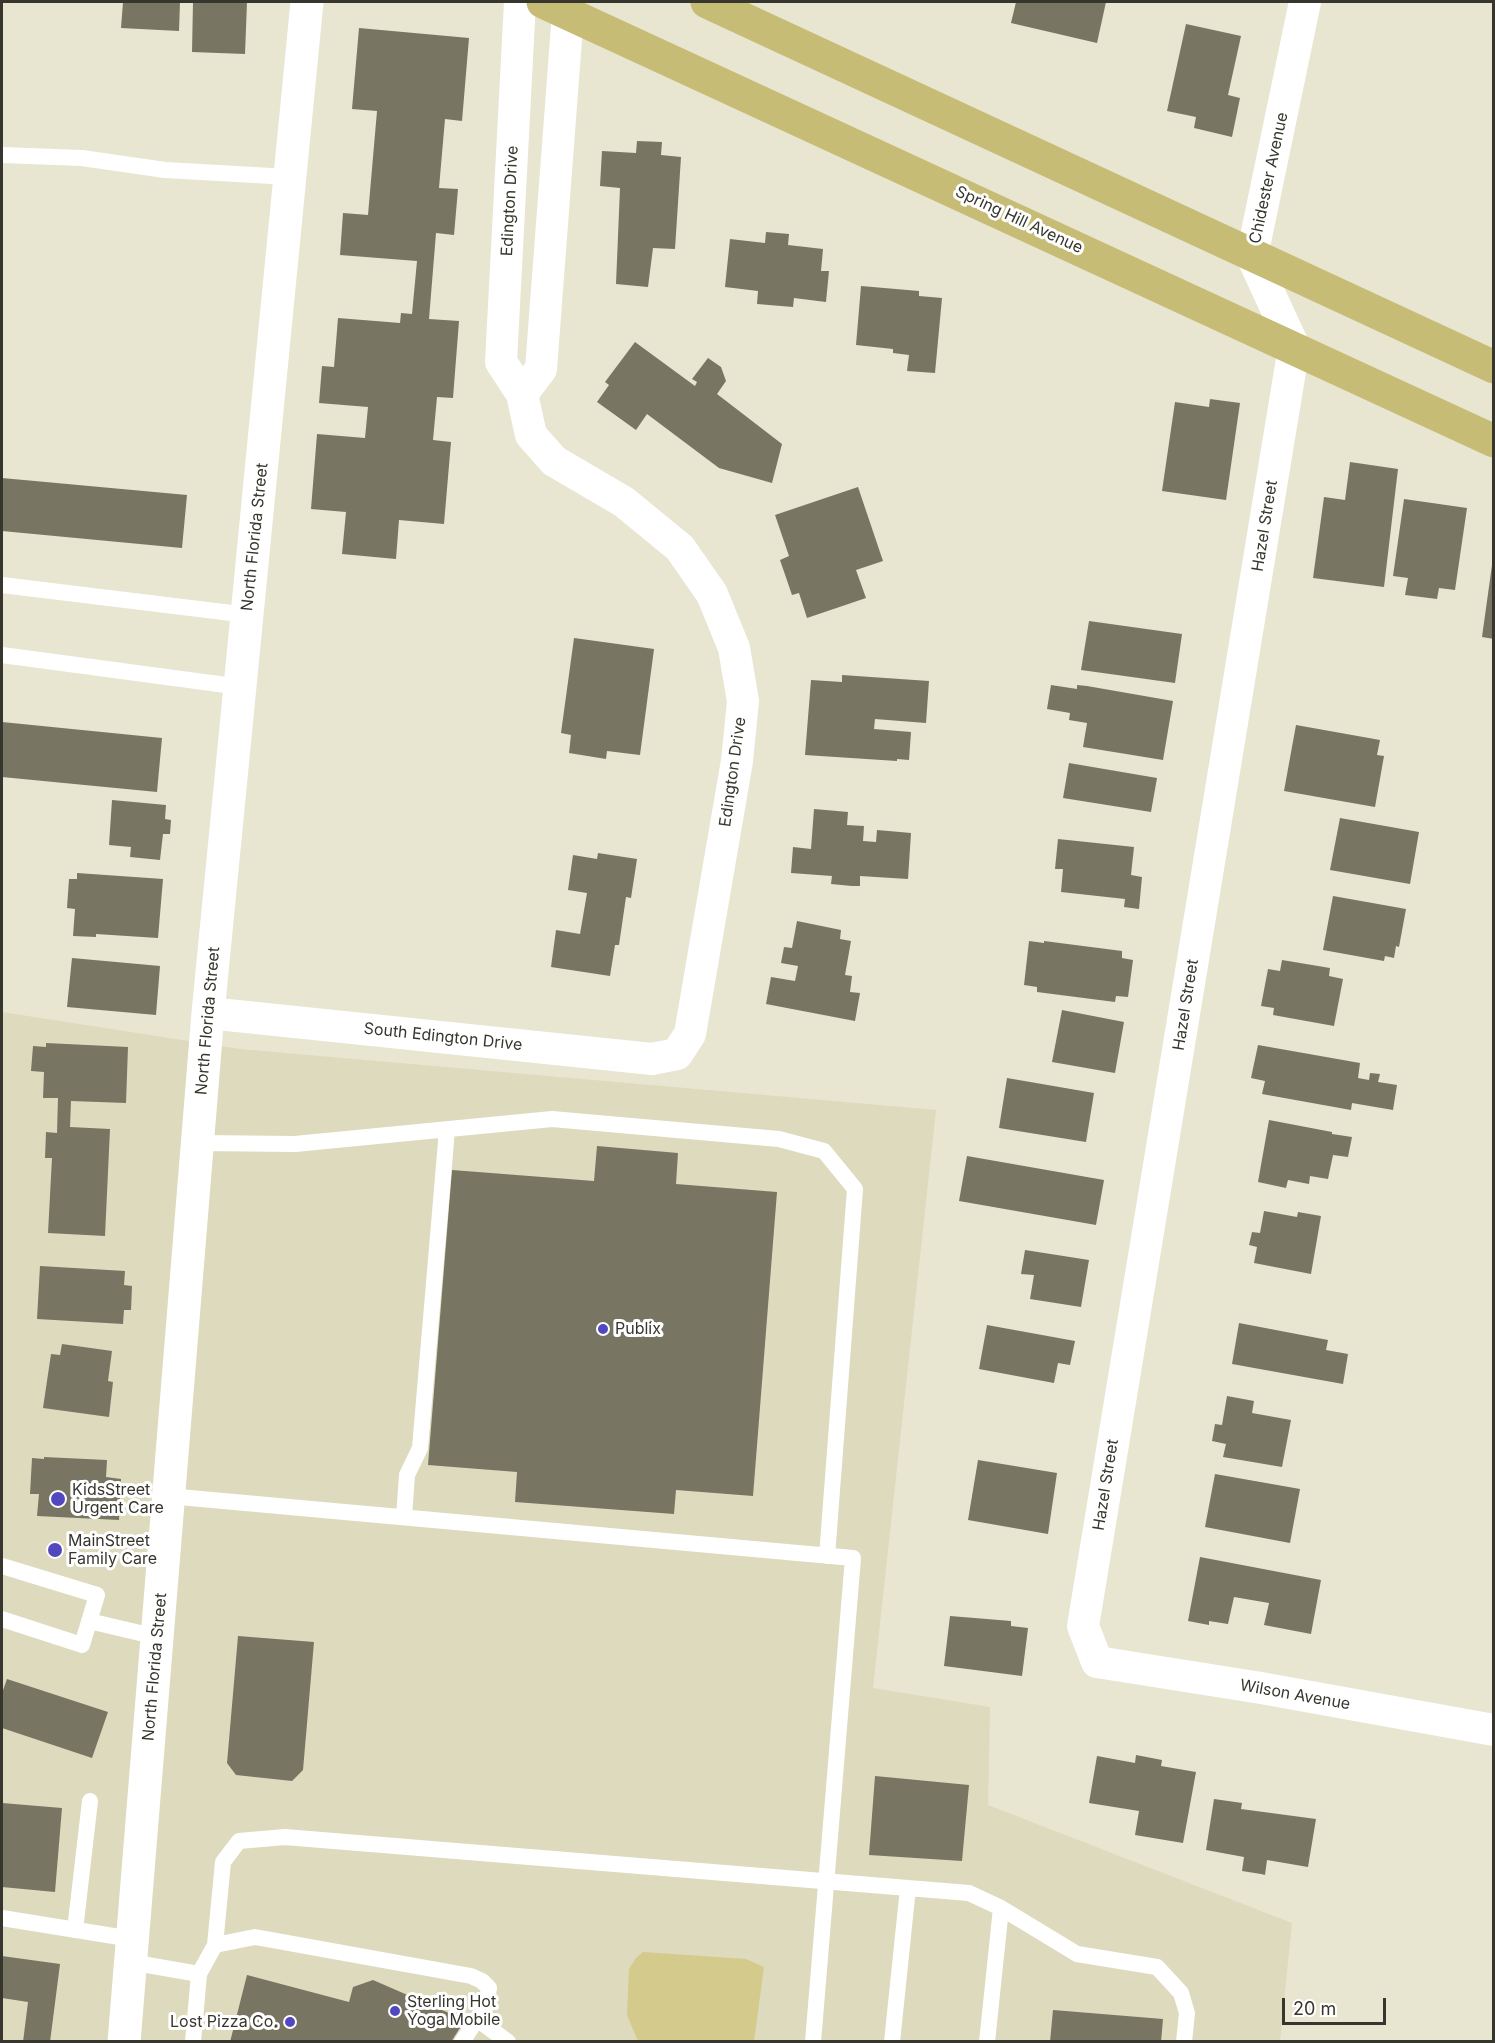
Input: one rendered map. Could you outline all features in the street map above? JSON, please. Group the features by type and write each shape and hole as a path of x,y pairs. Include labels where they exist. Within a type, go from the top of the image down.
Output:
{"main road":[{"path":"707,2 1494,368"},
{"name":"Spring Hill Avenue","path":"556,7 1494,441"}],"street":[{"name":"North Florida Street","path":"124,2042 208,1013 307,2"},
{"name":"Edington Drive","path":"520,2 501,362 522,394 531,435 554,461 624,502 680,548 712,594 734,648 743,701 737,761 690,1034 677,1054"},
{"name":"Chidester Avenue","path":"1294,347 1252,256 1305,2"},
{"path":"522,394 541,369 556,7"},
{"name":"Hazel Street","path":"1096,1662 1083,1626 1294,347"},
{"name":"South Edington Drive","path":"208,1013 651,1059 677,1054"},
{"name":"Wilson Avenue","path":"1096,1662 1261,1688 1494,1730"}],"lane":[{"path":"2,155 82,158 165,170 290,177"},
{"path":"2,585 248,615"},
{"path":"2,655 241,687"},
{"path":"198,1143 295,1144 552,1119 779,1139 824,1151 855,1189 827,1556"},
{"path":"404,1517 408,1475 420,1448 447,1130"},
{"path":"168,1496 854,1558 813,2042"},
{"path":"2,1566 97,1595 82,1645 2,1619"},
{"path":"89,1621 157,1637"},
{"path":"75,1930 90,1800"},
{"path":"193,2042 199,1974 215,1945 223,1862 239,1841 285,1837 969,1893 1001,1908 1077,1954 1157,1967 1181,1993 1187,2013 1184,2042"},
{"path":"892,2042 908,1888"},
{"path":"987,2042 1001,1908"},
{"path":"2,1918 75,1930 199,1974"},
{"path":"215,1945 255,1937 471,1976 482,1981 489,1988 486,2006 462,2042"},
{"path":"477,2019 508,2042"}],"shaded area":[{"path":"2,1012 240,1049 936,1110 873,1688 990,1707 988,1805 1292,1923 1280,2041 2,2041"},
{"path":"643,1952 746,1959 764,1967 754,2041 643,2042 637,2039 627,2015 629,1969"}],"building":[{"path":"123,2 180,2 179,31 121,28"},
{"path":"193,2 247,2 245,54 192,52"},
{"path":"1016,2 1106,2 1097,43 1011,23"},
{"path":"1186,24 1241,36 1228,95 1240,98 1232,137 1194,128 1196,117 1167,111"},
{"path":"359,28 469,38 462,121 445,119 439,188 458,189 454,235 436,233 429,319 459,321 453,398 437,397 433,440 451,442 444,524 399,520 396,559 342,554 346,512 311,509 317,434 365,438 368,407 319,403 322,366 334,367 338,318 400,323 401,313 412,314 417,261 340,255 343,213 368,215 377,111 352,109"},
{"path":"637,141 662,142 661,155 681,157 675,249 653,248 648,287 616,284 620,188 600,186 602,151 636,153"},
{"path":"766,232 789,234 788,245 823,249 821,271 829,271 826,302 794,298 793,307 757,304 758,291 725,287 730,239 765,243"},
{"path":"861,286 919,291 919,296 942,298 935,373 907,371 909,355 893,353 893,349 856,345"},
{"path":"635,342 695,386 697,382 692,379 708,358 721,367 726,381 717,394 782,444 772,483 719,468 647,414 636,430 597,402 609,385 605,382"},
{"path":"1210,399 1240,403 1226,500 1162,491 1175,402 1209,407"},
{"path":"1350,462 1398,469 1384,587 1313,578 1324,497 1345,500"},
{"path":"2,478 187,495 182,548 2,531"},
{"path":"858,487 883,561 856,570 866,598 807,618 799,593 792,595 780,560 789,556 775,515"},
{"path":"1404,499 1467,508 1455,590 1439,588 1437,599 1405,595 1408,578 1393,576"},
{"path":"1492,565 1494,565 1494,639 1482,637"},
{"path":"1089,621 1182,634 1175,683 1081,670"},
{"path":"574,638 654,649 640,755 607,751 606,759 569,753 571,735 561,733"},
{"path":"842,675 929,681 926,723 875,719 874,729 911,732 909,760 805,755 811,680 842,682"},
{"path":"1051,685 1077,689 1077,685 1087,686 1173,701 1163,760 1083,747 1087,723 1069,720 1070,713 1047,709"},
{"path":"2,722 162,738 157,792 2,777"},
{"path":"1296,725 1380,740 1377,755 1384,756 1375,807 1284,791"},
{"path":"1069,763 1157,778 1151,812 1063,798"},
{"path":"112,800 166,805 165,819 171,820 170,834 163,834 160,860 130,857 131,847 109,845"},
{"path":"814,809 848,812 847,825 864,826 863,841 876,842 877,830 911,833 908,879 860,876 860,886 852,886 831,884 832,876 791,873 793,847 811,849"},
{"path":"1340,818 1419,832 1410,884 1330,870"},
{"path":"1058,839 1134,847 1131,875 1142,877 1139,909 1124,907 1125,899 1061,892 1063,869 1055,869"},
{"path":"598,853 637,859 631,898 626,897 619,945 615,945 610,976 551,967 556,930 580,934 587,893 568,890 573,855 597,859"},
{"path":"77,873 163,879 158,938 96,934 96,937 73,936 75,909 67,908 69,879 77,879"},
{"path":"1333,896 1406,909 1399,947 1396,946 1394,958 1385,956 1384,961 1323,950"},
{"path":"797,921 841,930 840,939 851,941 845,975 852,976 850,992 860,993 855,1021 766,1004 771,977 795,981 798,966 781,963 784,947 792,948"},
{"path":"1029,941 1122,951 1122,958 1133,960 1128,997 1116,996 1115,1002 1037,992 1037,987 1024,985"},
{"path":"72,958 160,966 156,1015 67,1007"},
{"path":"1282,960 1330,968 1329,976 1343,979 1334,1026 1273,1015 1274,1008 1261,1006 1268,969 1280,971"},
{"path":"1062,1010 1124,1022 1115,1073 1052,1062"},
{"path":"46,1043 128,1047 126,1103 71,1101 70,1127 110,1129 105,1236 48,1233 52,1158 45,1158 46,1132 57,1133 58,1098 43,1098 44,1072 31,1071 33,1046 46,1047"},
{"path":"1258,1045 1360,1063 1358,1078 1369,1080 1370,1073 1380,1074 1378,1082 1397,1085 1393,1110 1352,1103 1351,1110 1262,1094 1265,1081 1251,1078"},
{"path":"1007,1078 1094,1093 1086,1142 999,1128"},
{"path":"1269,1120 1352,1137 1348,1157 1333,1155 1328,1179 1310,1176 1309,1184 1288,1180 1286,1188 1258,1182"},
{"name":"Publix","path":"597,1146 678,1153 676,1184 777,1192 753,1496 676,1490 674,1514 515,1502 517,1472 428,1465 452,1170 594,1181"},
{"path":"967,1156 1104,1180 1096,1225 959,1201"},
{"path":"1264,1211 1297,1217 1298,1212 1321,1216 1311,1274 1254,1263 1257,1247 1249,1245 1252,1232 1260,1233"},
{"path":"1025,1250 1089,1260 1081,1307 1030,1299 1034,1275 1021,1274"},
{"path":"40,1266 125,1271 124,1285 132,1286 131,1310 124,1310 123,1324 37,1319"},
{"path":"1239,1323 1328,1340 1326,1350 1348,1354 1343,1384 1232,1364"},
{"path":"987,1325 1075,1341 1070,1365 1058,1363 1054,1383 979,1369"},
{"path":"62,1344 112,1351 108,1381 113,1382 109,1417 43,1408 51,1354 60,1355"},
{"path":"1227,1396 1254,1401 1252,1413 1291,1420 1282,1467 1223,1457 1226,1444 1212,1441 1215,1424 1222,1425"},
{"path":"44,1457 107,1460 106,1477 121,1479 119,1520 37,1516 39,1494 30,1494 32,1458 44,1459"},
{"path":"978,1460 1057,1473 1048,1534 968,1520"},
{"path":"1215,1474 1300,1489 1290,1543 1205,1527"},
{"path":"1200,1557 1321,1580 1311,1634 1264,1625 1269,1603 1234,1597 1228,1624 1209,1621 1209,1625 1188,1621"},
{"path":"950,1616 1011,1621 1011,1626 1028,1628 1022,1676 944,1666"},
{"path":"238,1636 314,1642 303,1770 292,1781 236,1775 227,1763"},
{"path":"7,1679 108,1712 92,1758 2,1728 2,1693"},
{"path":"1136,1755 1162,1760 1161,1766 1196,1772 1183,1843 1135,1835 1139,1811 1089,1803 1097,1756 1135,1763"},
{"path":"875,1776 969,1785 962,1861 869,1855"},
{"path":"1214,1799 1242,1803 1241,1809 1316,1819 1308,1867 1267,1860 1265,1875 1242,1871 1244,1857 1206,1850"},
{"path":"2,1803 62,1808 55,1892 2,1887"},
{"path":"2,1956 60,1964 50,2042 23,2042 28,2002 2,1998"},
{"path":"247,1975 349,2002 353,1987 373,1980 465,2020 451,2042 230,2042"},
{"path":"1053,2010 1163,2019 1161,2042 1050,2042"}],"place":[{"name":"Publix","path":"603,1329"},
{"name":"KidsStreet Urgent Care","path":"58,1499"},
{"name":"MainStreet Family Care","path":"55,1550"},
{"name":"Sterling Hot Yoga Mobile","path":"395,2011"},
{"name":"Lost Pizza Co.","path":"290,2022"}]}
